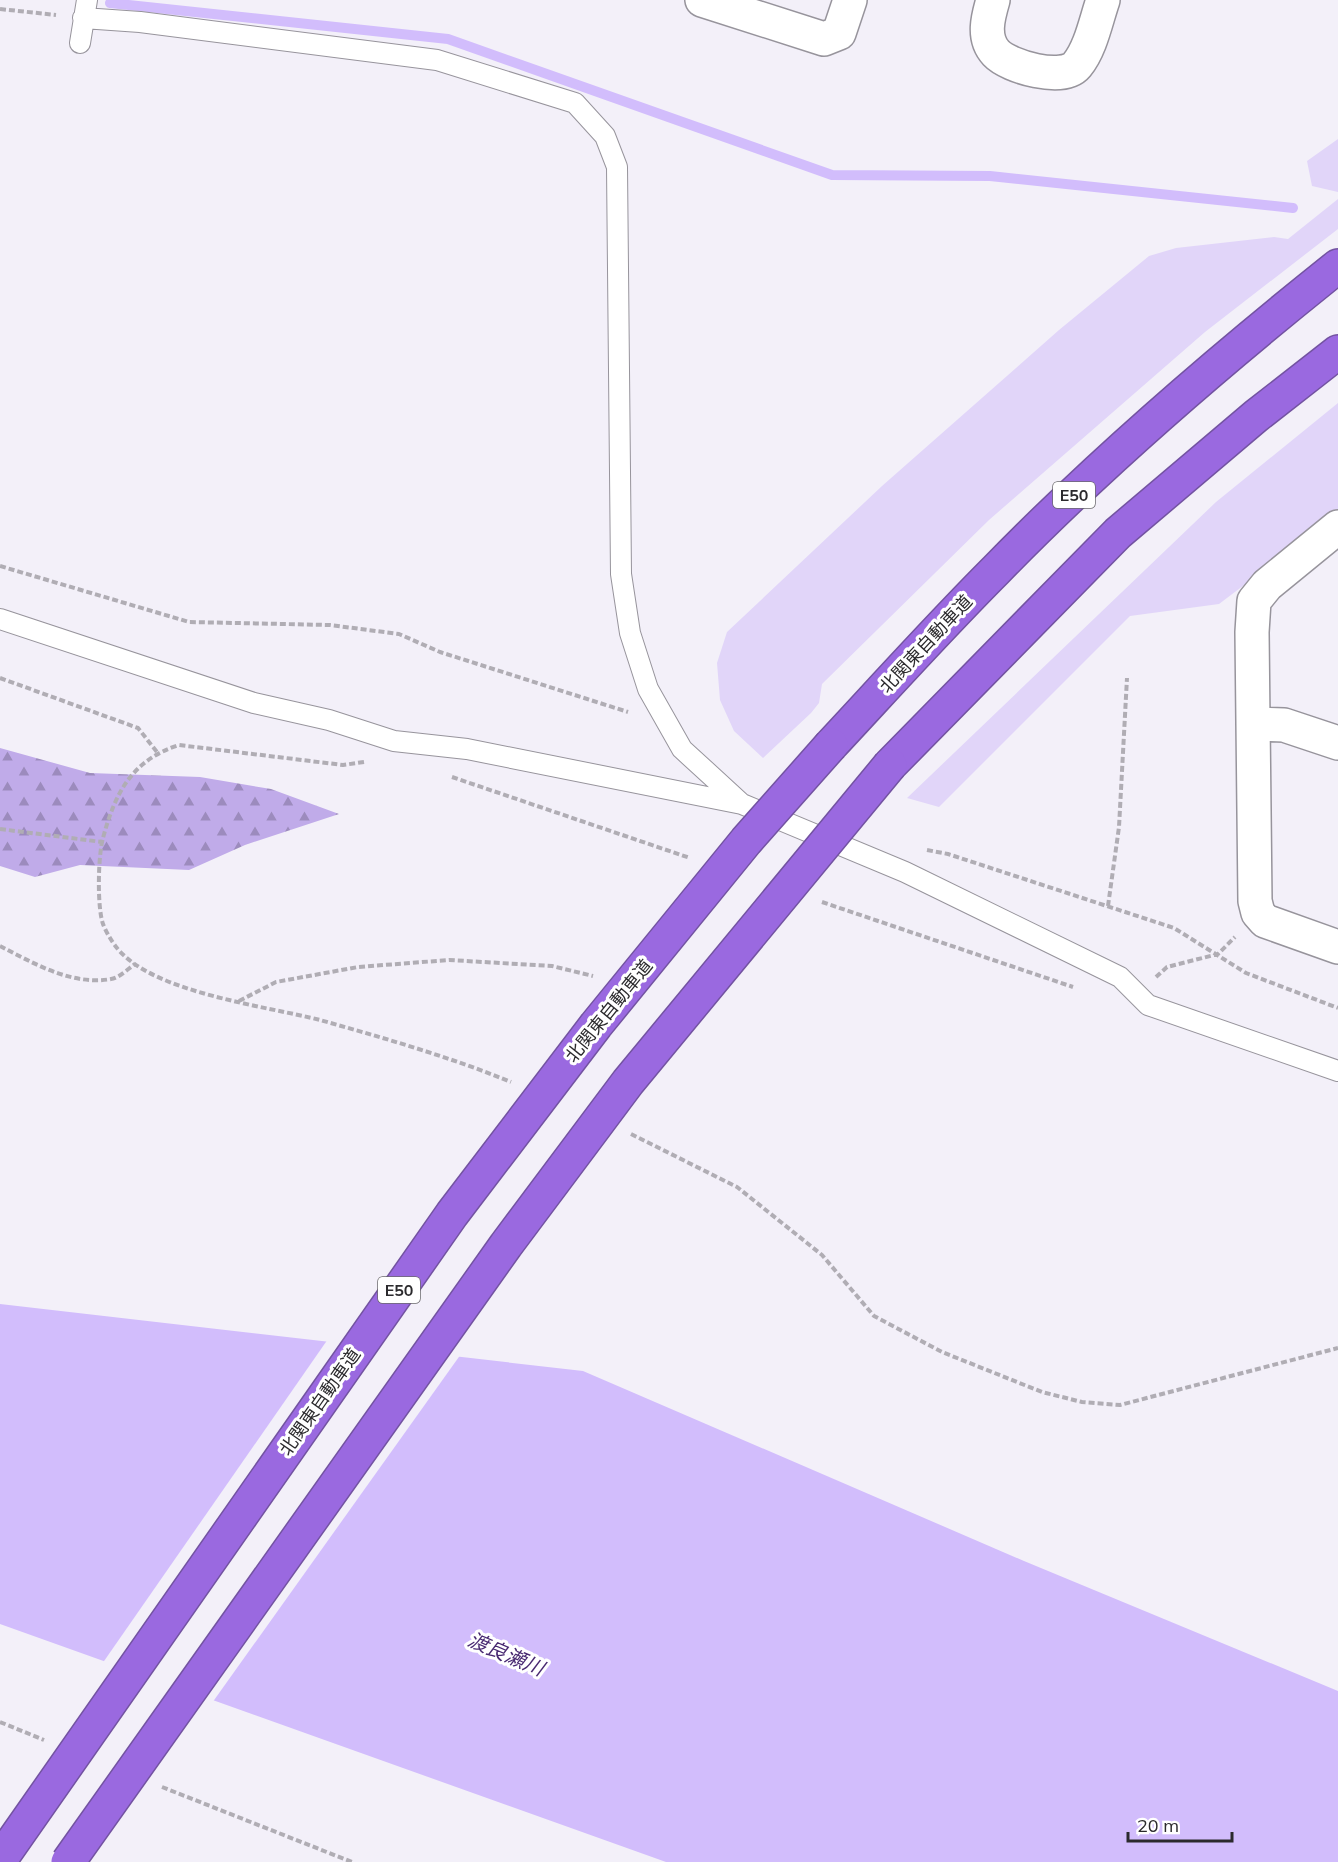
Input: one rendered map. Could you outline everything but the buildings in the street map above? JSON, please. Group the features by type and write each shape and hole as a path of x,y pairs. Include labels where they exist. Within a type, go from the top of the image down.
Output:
{"highway":[{"name":"北関東自動車道","path":"0,1860 452,1214 596,1025 746,842 831,745 996,569 1136,436 1264,325 1338,266"},
{"path":"68,1862 493,1265 620,1092 890,765 1119,533 1256,416 1338,352"}],"street":[{"path":"702,0 824,39 839,33 850,0"},
{"path":"993,0 988,17 988,38 996,54 1016,64 1045,73 1063,74 1076,66 1086,48 1103,0"},
{"path":"1336,533 1267,585 1254,601 1253,724 1255,901 1258,913 1265,921 1338,947"},
{"path":"1253,724 1284,725 1338,743"}],"lane":[{"path":"80,43 85,9 140,22 437,60 575,103 605,136 617,167 621,574 630,633 648,689 682,749 742,804"},
{"path":"0,619 254,703 329,720 394,741 467,749 742,804 905,872 1120,977 1148,1005 1338,1071"}],"path":[{"path":"0,9 85,9"},
{"path":"0,566 189,622 330,625 399,634 440,652 633,713 646,716 660,711"},
{"path":"0,678 138,728 157,752"},
{"path":"1108,906 1119,827 1127,678"},
{"path":"394,741 375,760 343,765 179,745 157,752 121,788 102,842 100,898 103,923 118,948 135,964 163,979 238,1001 321,1020 485,1071 515,1083"},
{"path":"0,829 102,842"},
{"path":"926,850 948,854 1174,928 1246,973 1338,1008"},
{"path":"1148,1005 1155,978 1167,967 1218,954 1258,913"},
{"path":"0,946 38,965 74,978 113,979 135,964"},
{"path":"238,1001 276,982 358,967 449,960 552,966 597,977"},
{"path":"626,1131 737,1187 822,1255 874,1316 942,1352 1042,1392 1082,1402 1120,1405 1338,1348"},
{"path":"0,1722 55,1744"},
{"path":"154,1783 352,1862"}],"shaded area":[{"path":"1338,139 1338,192 1312,186 1307,161"},
{"path":"1338,199 1338,229 1205,332 989,520 822,684 819,703 763,758 734,731 720,700 717,663 727,632 882,486 1059,330 1149,256 1176,248 1274,237 1288,239"},
{"path":"1338,403 1338,514 1219,604 1130,616 939,807 907,798 1216,502"}],"green space":[{"path":"0,748 90,773 200,777 271,789 339,814 245,845 189,870 80,865 35,877 0,866"}],"water":[{"name":"渡良瀬川","path":"0,1304 583,1371 1024,1561 1338,1691 1338,1862 666,1862 0,1624"}],"pier":[{"path":"328,1339 461,1354 212,1703 102,1664"}],"waterway":[{"path":"110,3 448,39 832,175 990,176 1293,208"}]}
